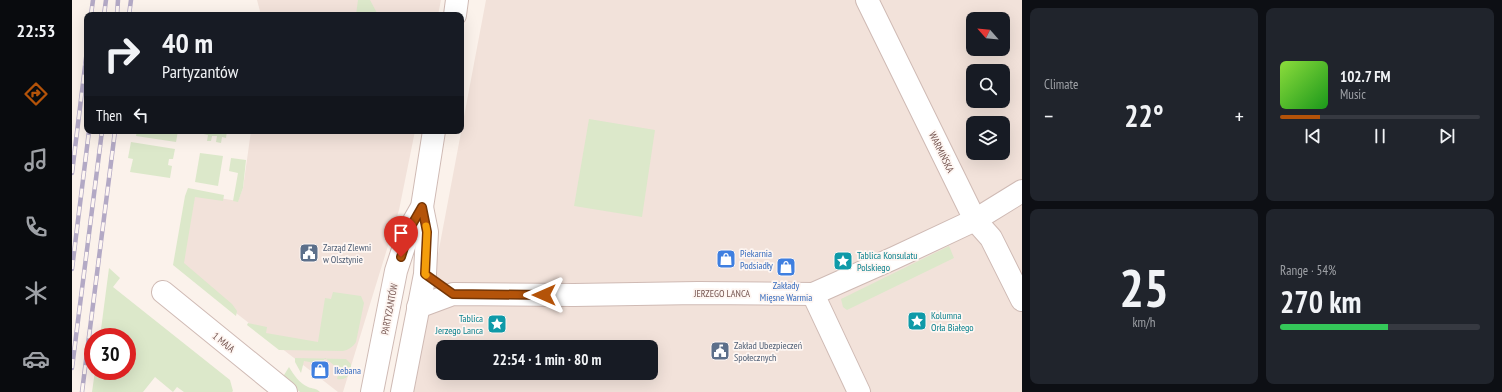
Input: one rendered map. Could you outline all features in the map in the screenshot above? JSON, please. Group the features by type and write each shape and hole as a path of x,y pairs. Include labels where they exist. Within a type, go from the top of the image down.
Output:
{"street":[{"path":"455,12 457,0"},
{"name":"WARMIŃSKA","path":"867,0 975,220 991,238 1022,300"},
{"name":"PARTYZANTÓW","path":"402,392 425,274 427,232 422,207 434,134"},
{"name":"JERZEGO LANCA","path":"418,307 453,294 813,294 975,220 1022,191"},
{"name":"PARTYZANTÓW","path":"372,392 396,271 410,228 422,207"},
{"path":"425,274 453,294"},
{"name":"1 MAJA","path":"163,292 286,392"},
{"path":"813,294 859,392"}],"shaded area":[{"path":"257,0 441,0 439,12 260,12"},
{"path":"486,0 1022,0 1022,392 412,392 461,134 464,134 464,117"},
{"path":"251,134 414,134 399,210 343,392 338,392 174,265 193,194 238,201 243,188"}],"green space":[{"path":"358,0 370,0 376,12 356,12"},
{"path":"589,119 655,130 642,217 574,206"},
{"path":"136,134 177,134 176,142 136,136"},
{"path":"204,134 227,134 226,138 222,137 221,143 216,142 217,136 212,136 211,141 207,141 208,135"},
{"path":"131,142 175,149 173,159 169,159 168,165 172,166 170,178 130,172 133,159 128,158"},
{"path":"200,153 223,156 218,186 195,182"},
{"path":"231,158 246,160 243,188 238,202 233,201 238,173 229,171"},
{"path":"188,188 224,195 223,201 195,197 184,263 232,304 237,311 236,316 173,265 185,196"},
{"path":"949,246 954,258 847,310 843,307 841,299"},
{"path":"109,268 120,278 113,287 230,380 233,391 184,392 177,387 173,392 155,377 143,392 92,392 94,380 136,380 136,328 101,328"},
{"path":"333,292 361,296 364,303 356,342 347,350 279,350 247,325 248,323 267,327 266,333 318,342 325,298 331,299"},
{"path":"295,358 325,359 321,364 304,361 301,373 295,362"},
{"path":"326,359 346,359 351,364 348,376 344,379 337,379 340,367 335,366"},
{"path":"289,367 299,381 320,392 300,392 283,378"}],"railway":[{"path":"91,12 93,0"},
{"path":"104,12 106,0"},
{"path":"117,12 118,0"},
{"path":"129,12 131,0"},
{"path":"72,173 84,75"},
{"path":"72,269 89,134"},
{"path":"72,368 102,134"},
{"path":"82,392 115,134"}],"slow traffic":[{"path":"426,226 426,275"}],"place":[{"name":"Zarząd Zlewni w Olsztynie","path":"309,253"},
{"name":"Piekarnia Podsiadły","path":"726,259"},
{"name":"Tablica Konsulatu Polskiego","path":"843,261"},
{"name":"Zakłady Mięsne Warmia","path":"786,267"},
{"name":"Kolumna Orła Białego","path":"917,321"},
{"name":"Tablica Jerzego Lanca","path":"497,324"},
{"name":"Zakład Ubezpieczeń Społecznych","path":"720,351"},
{"name":"Ikebana","path":"320,370"}],"route":[{"path":"401,257 410,228 422,207 427,232 425,274 453,294 544,295"}]}
